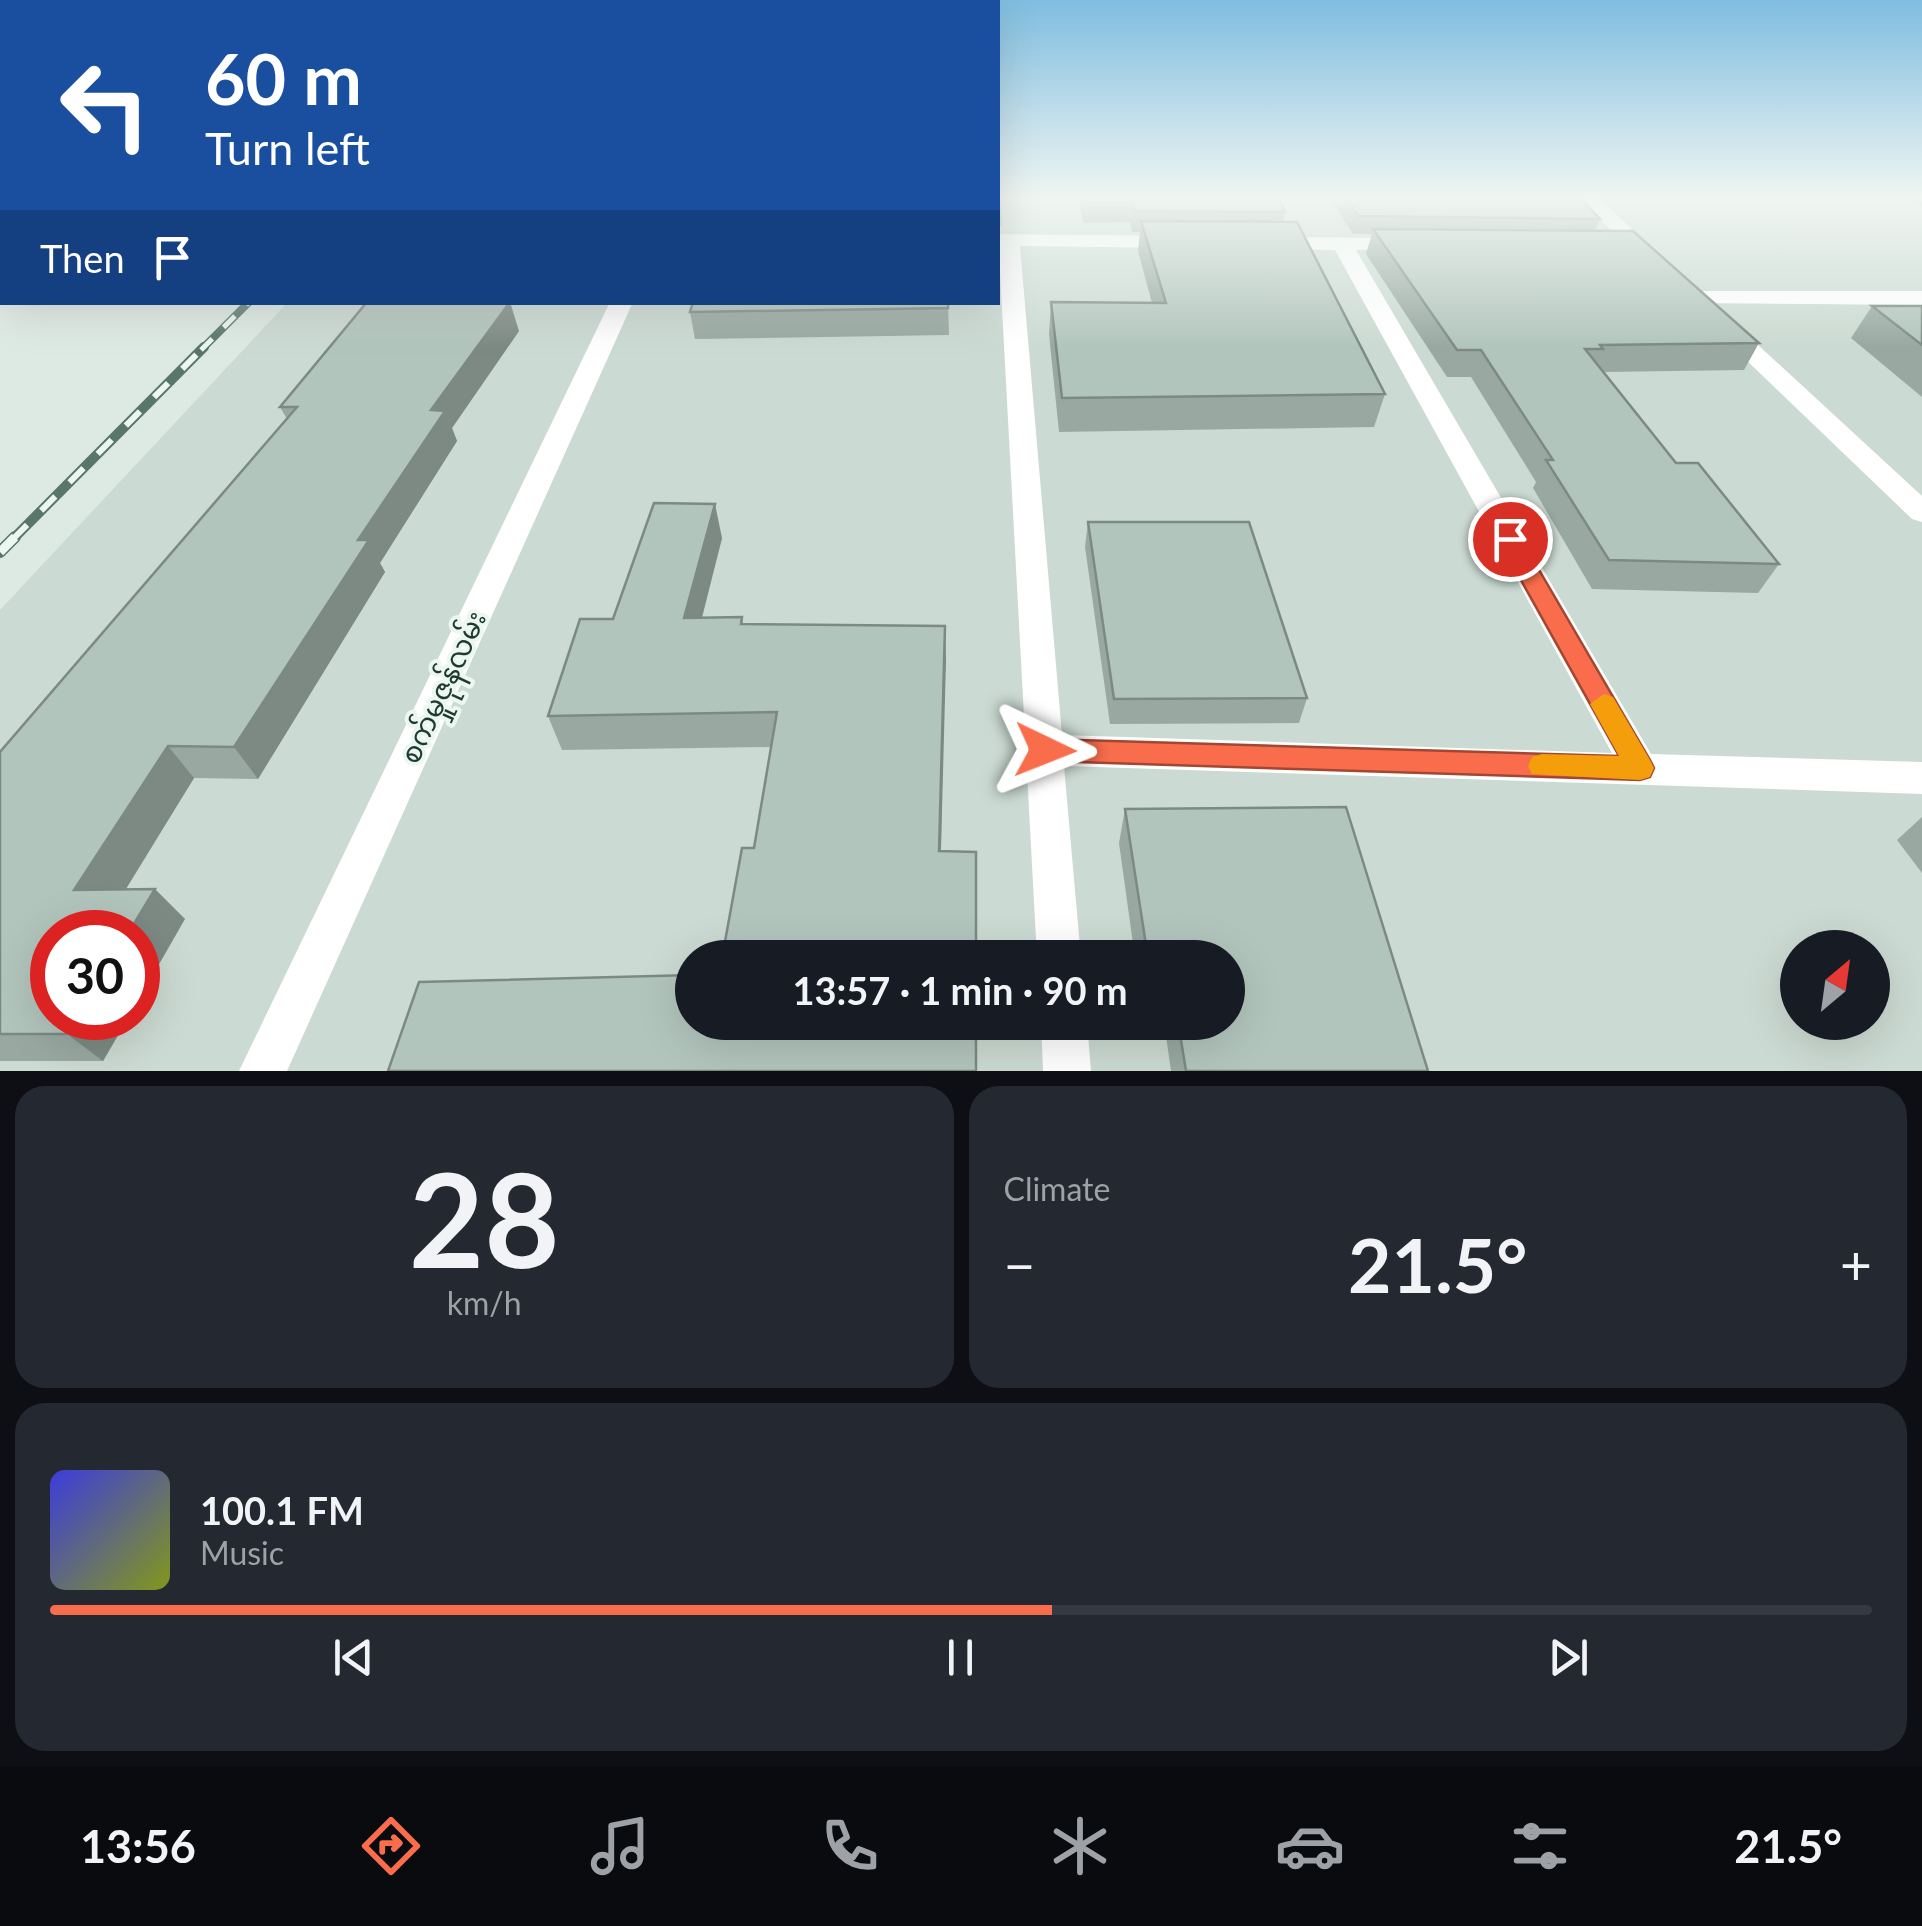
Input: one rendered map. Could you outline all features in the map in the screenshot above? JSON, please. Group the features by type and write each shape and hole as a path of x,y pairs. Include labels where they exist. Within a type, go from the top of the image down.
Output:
{"street":[{"path":"1004,247 1058,940"},
{"path":"1344,247 1640,768"},
{"path":"1640,247 1922,512"},
{"path":"1680,285 1922,298"},
{"name":"စက်မှုဇုန်လမ်း","path":"263,1071 621,305"},
{"path":"1045,750 1922,778"},
{"path":"1065,1040 1067,1071"}],"shaded area":[{"path":"1000,247 1922,247 1922,1071 0,1071 0,610 285,305 1000,305"}],"building":[{"path":"1149,247 1310,247 1385,394 1062,398 1051,302 1166,303"},
{"path":"1385,247 1651,247 1759,343 1600,345 1603,349 1585,349 1676,463 1698,463 1779,564 1609,560 1546,460 1553,460 1481,350 1457,350"},
{"path":"365,305 508,305 431,410 445,411 358,540 369,540 234,747 168,746 74,890 155,889 142,910 30,910 30,1034 0,1034 0,752 297,407 280,407"},
{"path":"692,305 948,305 948,308 690,312"},
{"path":"1872,306 1922,306 1922,345"},
{"path":"654,503 715,504 684,618 742,617 741,624 945,626 939,851 976,852 976,940 725,940 742,848 754,848 777,712 548,716 580,619 613,619"},
{"path":"1088,522 1249,522 1307,698 1114,699"},
{"path":"1346,807 1428,1071 1186,1071 1181,1040 1245,1040 1245,940 1145,940 1125,809"},
{"path":"675,975 675,1040 976,1040 976,1071 388,1071 419,982"}],"railway":[{"path":"204,347 246,305"},
{"path":"13,539 204,347"},
{"path":"201,350 204,347"},
{"path":"0,552 13,539"}],"slow traffic":[{"path":"1542,766 1640,768 1604,704"}],"route":[{"path":"1045,750 1640,768 1510,539"}]}
